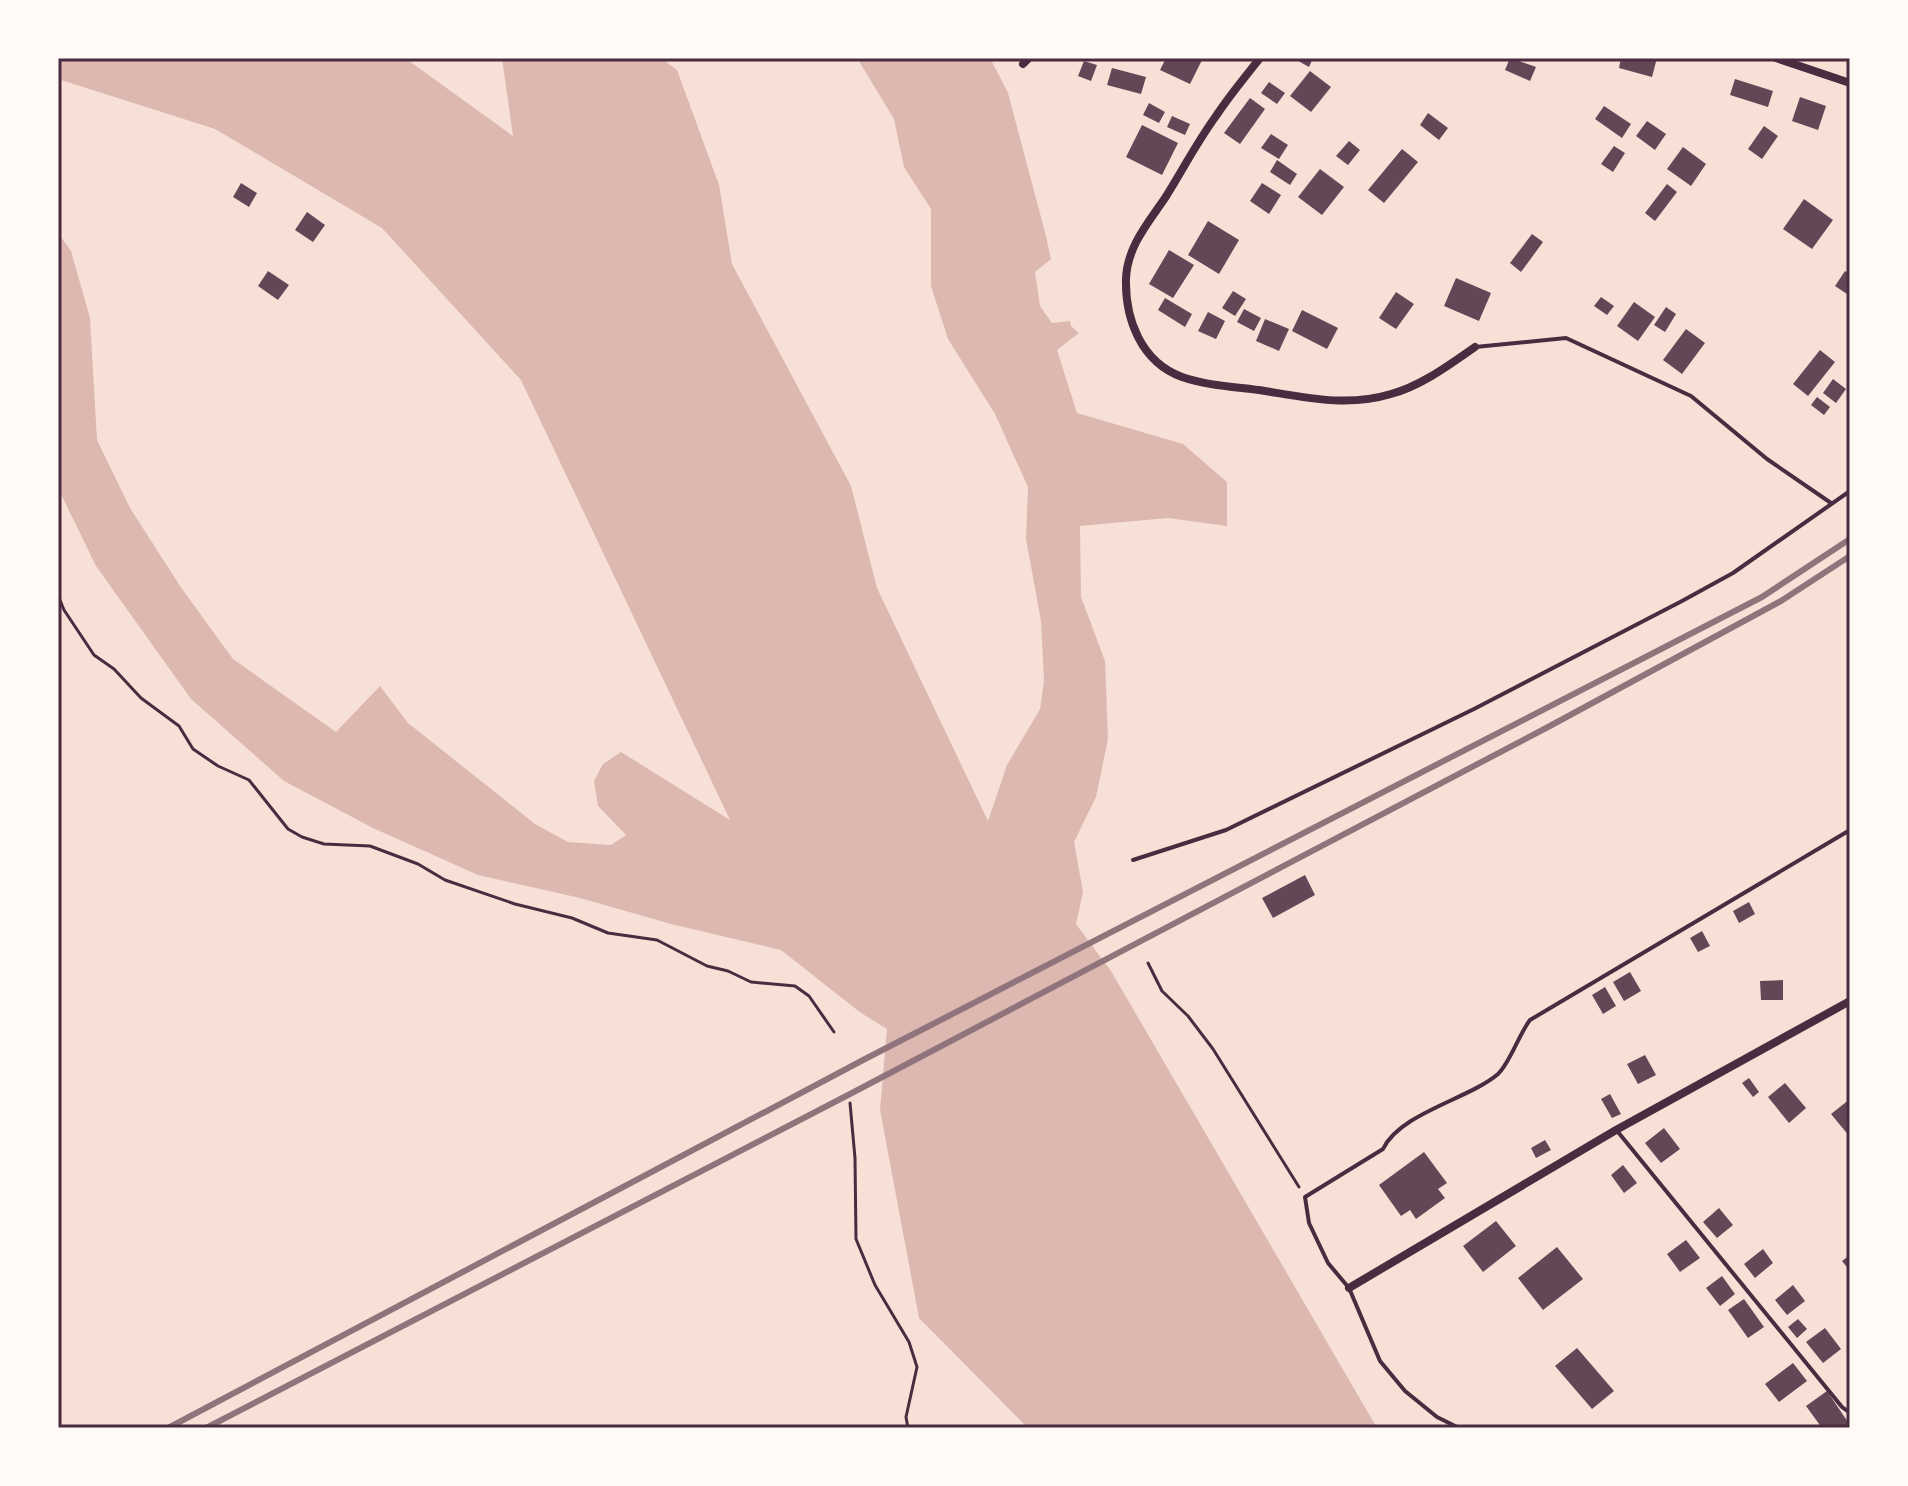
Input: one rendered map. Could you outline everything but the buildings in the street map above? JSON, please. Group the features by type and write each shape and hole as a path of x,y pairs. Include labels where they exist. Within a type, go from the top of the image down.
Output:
{"street":[{"path":"1260,58 1216,115 1139,235 1129,259 1126,277 1129,314 1142,346 1178,375 1204,383 1353,402 1393,394 1439,372 1475,347"},
{"path":"1776,58 1850,83"},
{"path":"1349,1288 1616,1130 1847,1002"}],"lane":[{"path":"1475,347 1566,338 1691,396 1767,459 1831,503"},
{"path":"1133,860 1226,830 1474,709 1733,573 1850,491"},
{"path":"1459,1428 1437,1417 1405,1391 1380,1361 1349,1288 1328,1263 1309,1223 1305,1197 1383,1149 1388,1138 1404,1126 1499,1073 1530,1020 1850,830"},
{"path":"1847,1002 1850,1013"},
{"path":"1616,1130 1850,1413"}],"path":[{"path":"58,595 64,610 94,655 114,669 141,698 179,726 193,749 218,766 249,780 288,829 324,844 370,846 405,858 466,888 572,918 608,933 657,940 707,966 728,971 751,982 795,986 809,996 834,1032"},
{"path":"1148,963 1162,991 1188,1016 1213,1049 1305,1197"},
{"path":"850,1103 855,1158 856,1239 875,1285 909,1342 917,1367 906,1417 908,1428"}],"shaded area":[{"path":"58,58 405,58 513,136 502,58 661,58 677,70 719,185 732,264 851,486 877,588 988,821 1007,765 1040,709 1044,681 1041,621 1026,539 1028,487 995,414 948,339 931,286 931,209 904,167 894,119 857,58 990,58 1008,93 1051,259 1035,272 1040,306 1052,323 1070,321 1079,333 1057,350 1077,413 1183,444 1227,482 1227,526 1168,518 1080,526 1081,597 1105,661 1108,739 1096,797 1074,842 1083,892 1076,924 1111,971 1377,1428 1028,1428 919,1318 880,1110 887,1029 861,1013 781,950 478,875 373,828 284,781 191,699 96,566 58,488 58,233 71,251 90,318 97,440 130,508 182,589 233,659 336,732 380,686 408,723 535,824 568,842 611,845 626,835 598,806 594,781 603,764 621,752 730,820 521,380 382,228 215,129 58,79"}],"railway":[{"path":"168,1428 865,1059 1762,597 1850,539"},
{"path":"206,1428 1548,727 1781,601 1850,556"}]}
